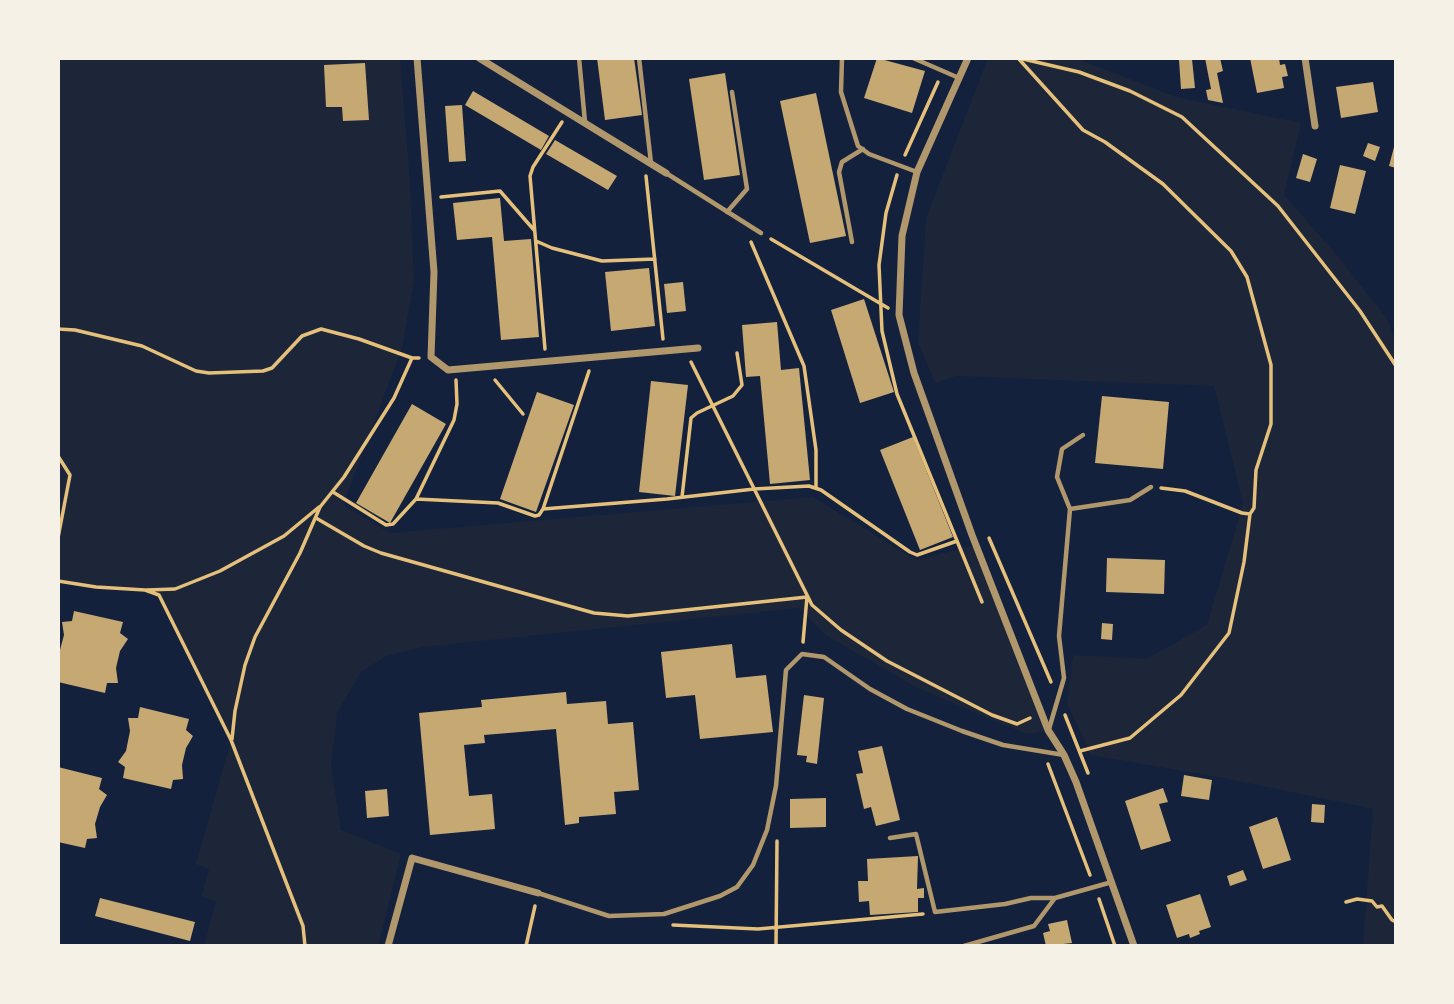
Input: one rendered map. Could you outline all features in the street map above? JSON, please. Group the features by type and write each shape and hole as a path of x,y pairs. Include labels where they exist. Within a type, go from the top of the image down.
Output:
{"street":[{"path":"417,58 434,272 431,357 448,370 455,370 698,348"},
{"path":"480,58 666,173"},
{"path":"968,58 916,172 902,236 899,315 914,373 972,536 1048,730 1064,755 1113,881 1133,946"},
{"path":"1305,58 1315,126"},
{"path":"388,946 412,858 538,893"}],"lane":[{"path":"579,58 584,122"},
{"path":"639,58 648,162"},
{"path":"842,58 841,92 858,146 869,154 916,172"},
{"path":"912,58 960,78"},
{"path":"727,212 747,189 732,92"},
{"path":"852,242 839,172 842,162 863,149"},
{"path":"666,173 761,233"},
{"path":"1048,730 1064,678 1059,636 1069,509 1057,478 1062,449 1083,435"},
{"path":"1069,509 1130,500 1152,487"},
{"path":"538,893 609,916 664,914 720,896 737,887 753,865 767,830 776,786 786,670 802,654 824,657 870,689 907,709 962,731 1003,746 1064,755"},
{"path":"890,838 916,834 936,912 1005,904 1031,898 1055,898 1113,881"},
{"path":"964,946 1034,926 1055,898"}],"path":[{"path":"1019,58 1079,72 1130,91 1182,117 1278,206 1360,311 1396,366"},
{"path":"1019,58 1083,130 1105,142 1163,184 1231,251 1248,277 1271,365 1271,424 1256,470 1254,508 1250,514 1244,562 1229,633 1181,695 1130,738 1064,755"},
{"path":"546,362 530,176 568,113"},
{"path":"648,162 664,351"},
{"path":"428,198 500,191 535,230"},
{"path":"742,221 804,366 816,450 816,488"},
{"path":"761,233 899,315"},
{"path":"536,241 602,261 655,259"},
{"path":"58,329 75,330 142,346 196,371 209,373 263,371 272,368 302,336 321,329 412,358 431,357"},
{"path":"685,349 812,605 841,630 887,661 992,715 1017,724 1042,713"},
{"path":"682,497 691,418 733,396 741,385 737,353"},
{"path":"416,499 498,503 539,515 594,357"},
{"path":"58,581 96,587 175,589 220,571 284,536 320,507 333,492 394,398 412,358"},
{"path":"485,367 523,414"},
{"path":"333,492 386,525 393,524 416,499 454,421 457,404 455,370"},
{"path":"58,456 71,475 60,512 58,538"},
{"path":"543,509 809,486 842,504 918,555 972,536"},
{"path":"1152,487 1185,491 1250,514"},
{"path":"232,740 245,665 255,637 300,552 320,507"},
{"path":"316,517 364,546 381,553 594,613 628,616 807,597"},
{"path":"988,535 1089,775"},
{"path":"145,590 159,595 232,740 303,926 305,946"},
{"path":"802,654 807,597"},
{"path":"776,946 777,837"},
{"path":"526,946 538,893"},
{"path":"1346,902 1357,899 1371,901 1377,907 1382,906 1396,922"},
{"path":"669,924 758,929 936,912"}],"shaded area":[{"path":"58,58 400,58 414,281 402,348 343,505 390,533 813,497 916,560 976,545 1048,730 1028,734 916,687 827,636 799,608 422,647 386,656 361,672 337,713 331,765 341,830 401,854 378,946 204,946 216,901 201,897 209,869 196,864 231,740 159,595 145,590 58,581"},
{"path":"988,58 1076,58 1176,97 1301,123 1284,195 1336,254 1388,320 1396,344 1396,946 1363,946 1373,809 1224,778 1091,755 1067,703 1073,655 1146,659 1207,625 1243,504 1214,386 956,376 935,383 918,342 926,218"}],"building":[{"path":"597,58 634,58 642,115 605,120"},
{"path":"877,58 925,71 912,113 864,98"},
{"path":"1205,58 1220,58 1223,71 1217,73 1223,103 1208,100 1206,90 1211,89"},
{"path":"1250,58 1279,58 1280,65 1285,64 1288,76 1282,77 1284,88 1257,93"},
{"path":"1192,59 1195,88 1181,89 1179,60"},
{"path":"365,63 369,120 343,121 342,107 326,107 324,65"},
{"path":"725,73 740,175 704,180 689,79"},
{"path":"1373,82 1378,112 1341,118 1336,87"},
{"path":"473,91 549,136 541,150 465,105"},
{"path":"816,93 846,236 810,243 780,101"},
{"path":"462,105 466,161 449,162 445,106"},
{"path":"555,140 617,176 608,190 546,154"},
{"path":"1368,143 1380,147 1375,161 1363,156"},
{"path":"1394,147 1396,148 1396,168 1389,166"},
{"path":"1303,154 1317,159 1310,182 1296,178"},
{"path":"1340,165 1366,171 1355,214 1330,208"},
{"path":"500,198 504,241 531,239 539,337 501,340 492,237 457,240 453,203"},
{"path":"649,268 655,326 611,331 605,272"},
{"path":"683,282 686,311 667,313 664,284"},
{"path":"864,299 894,392 860,403 831,310"},
{"path":"777,322 781,370 799,368 810,480 770,484 760,376 746,377 742,325"},
{"path":"651,381 688,385 675,496 639,492"},
{"path":"537,392 574,405 536,512 500,499"},
{"path":"1102,396 1169,402 1163,469 1095,463"},
{"path":"412,404 446,424 390,523 356,503"},
{"path":"913,437 953,537 920,550 880,450"},
{"path":"1107,558 1165,560 1164,594 1106,592"},
{"path":"74,611 123,622 120,633 128,639 120,651 116,668 118,683 107,683 105,693 58,682 58,657 64,635 62,622 72,621"},
{"path":"1102,623 1113,624 1112,640 1101,639"},
{"path":"732,644 736,678 766,675 773,732 700,739 695,695 666,698 661,652"},
{"path":"566,692 567,704 606,701 608,724 633,722 639,790 614,792 616,814 579,817 579,823 565,825 556,729 484,735 485,743 464,745 469,796 492,794 495,829 430,835 419,713 482,707 481,700"},
{"path":"804,695 824,698 817,764 806,762 807,756 797,755"},
{"path":"140,707 189,719 186,730 193,736 186,748 182,765 183,779 173,780 171,789 123,778 125,767 118,762 126,751 130,731 128,718 138,718"},
{"path":"882,746 900,820 876,826 871,807 864,809 856,774 863,773 858,751"},
{"path":"58,767 102,778 99,789 107,795 95,824 97,838 87,839 85,848 58,842"},
{"path":"1184,775 1212,780 1209,800 1181,796"},
{"path":"1163,788 1168,802 1159,804 1171,841 1141,850 1125,801"},
{"path":"387,789 389,816 367,818 365,791"},
{"path":"826,798 826,827 790,828 790,799"},
{"path":"1312,804 1325,805 1324,823 1311,822"},
{"path":"1277,817 1291,860 1263,869 1249,827"},
{"path":"918,856 917,889 924,888 924,898 918,898 918,912 870,915 869,901 859,902 858,881 868,881 867,859"},
{"path":"1243,870 1247,880 1230,886 1227,876"},
{"path":"1200,894 1211,927 1190,938 1189,934 1177,938 1166,905"},
{"path":"100,898 195,922 190,941 95,916"},
{"path":"1067,920 1072,943 1046,946 1043,933 1050,931 1048,924"}]}
